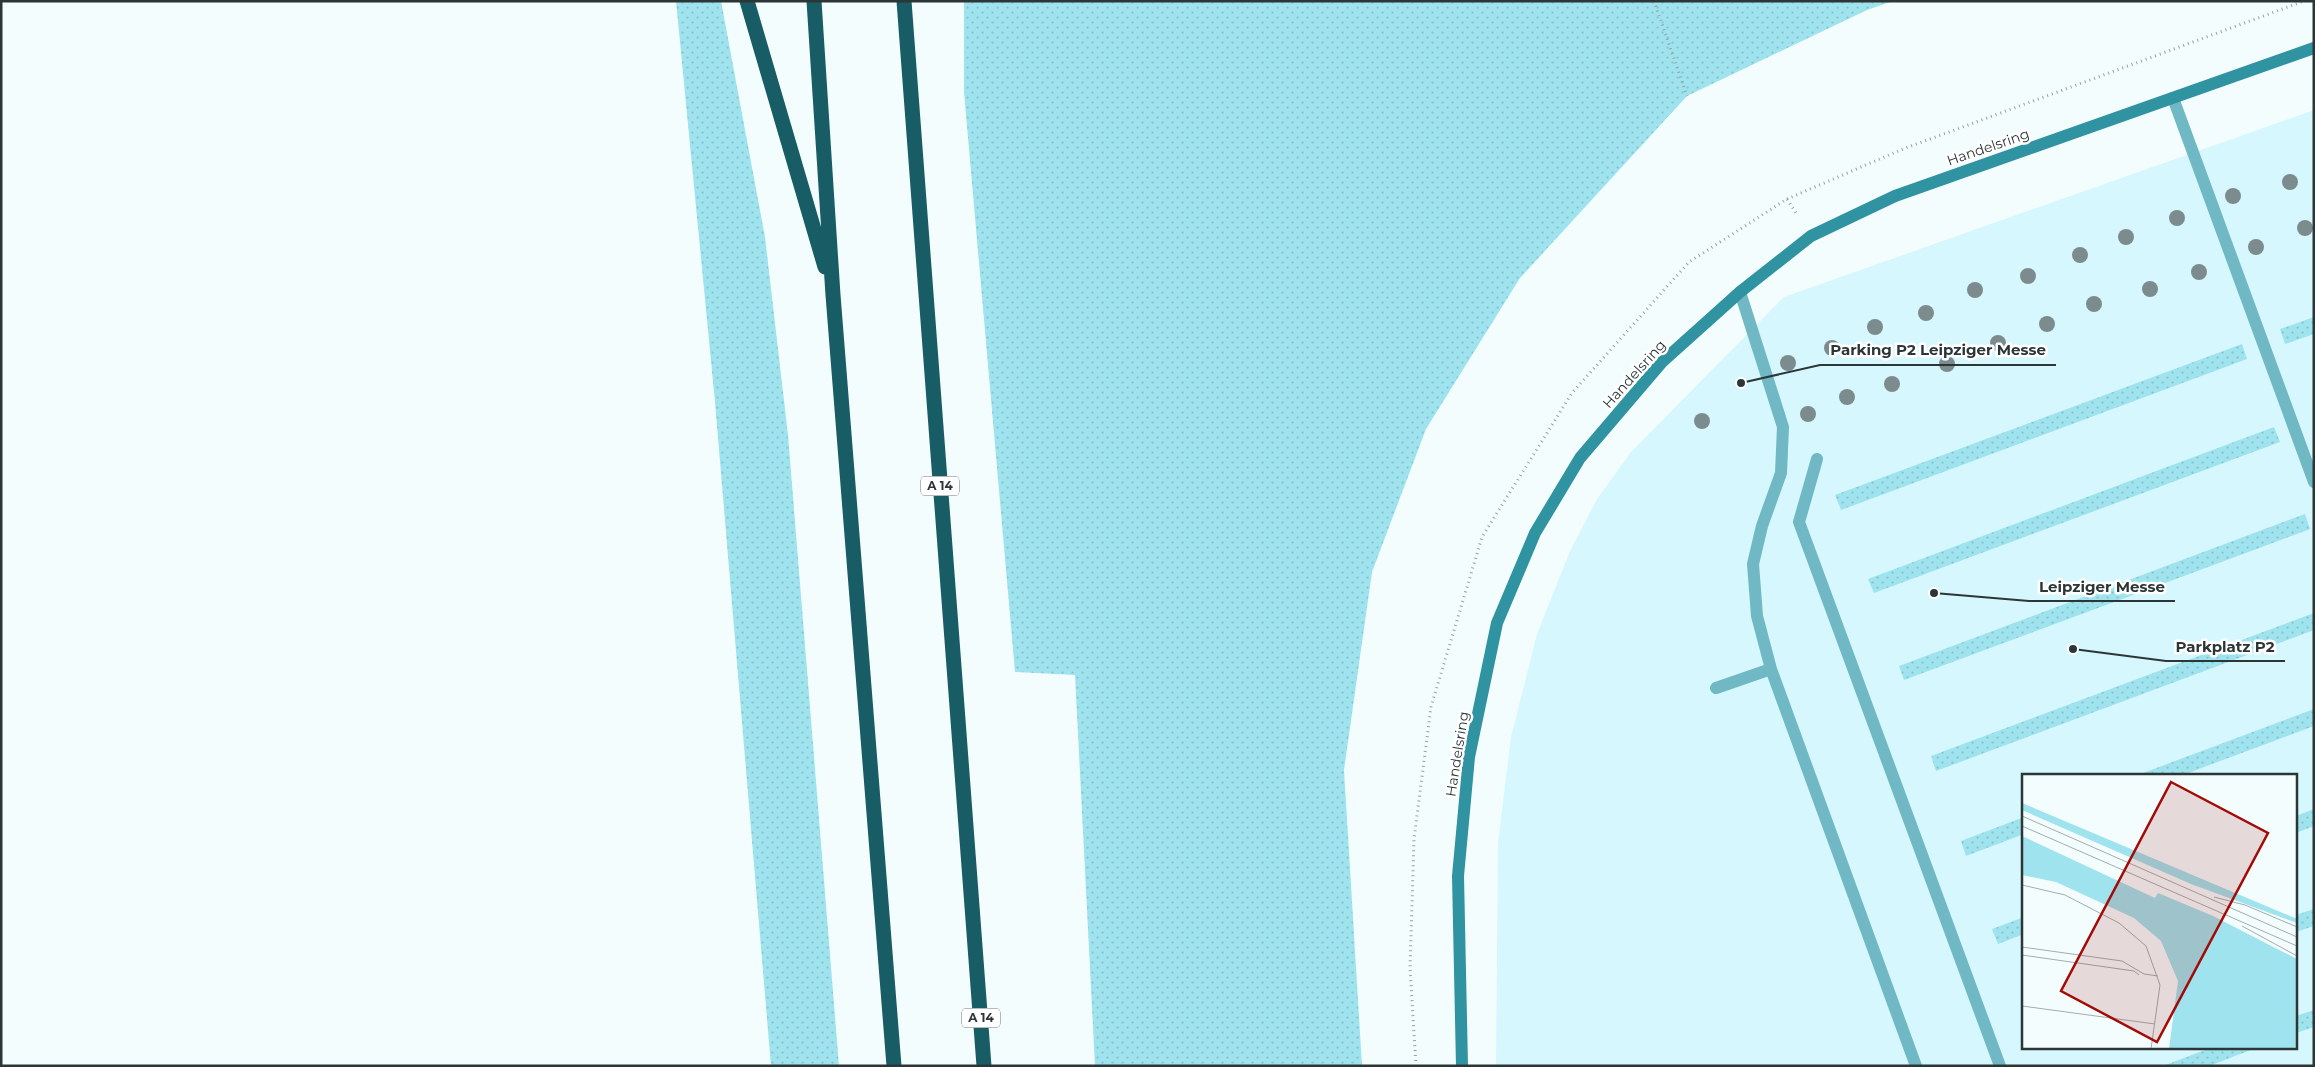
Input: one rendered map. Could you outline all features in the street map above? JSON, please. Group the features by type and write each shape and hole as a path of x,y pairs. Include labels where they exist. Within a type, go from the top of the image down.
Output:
{"highway":[{"path":"747,1 833,295"},
{"path":"814,1 833,295 894,1066"},
{"name":"A 14","path":"904,1 984,1066"}],"main road":[{"name":"Handelsring","path":"1462,1066 1458,876 1469,757 1497,623 1535,533 1580,458 1662,362 1740,292 1811,236 1895,196 2314,48"}],"street":[{"path":"2173,98 2314,482"},
{"path":"1740,292 1783,427 1781,473 1762,526 1753,564 1757,616 1771,669 1916,1066"},
{"path":"1818,459 1799,522 2000,1066"},
{"path":"1716,688 1771,669"}],"path":[{"path":"1654,1 1687,96"},
{"path":"1787,199 1903,149 2304,1"}],"shaded area":[{"path":"676,1 721,1 765,237 788,435 839,1066 771,1066 715,402"},
{"path":"964,1 1893,1 1867,10 1687,96 1520,278 1426,429 1372,572 1344,770 1362,1066 1095,1066 1075,675 1015,672 964,92"},
{"path":"2314,110 2314,1066 1496,1066 1498,843 1511,737 1537,634 1570,551 1597,499 1631,452 1784,297"},
{"path":"2314,317 2314,334 2285,344 2280,329"},
{"path":"2242,344 2247,359 1841,510 1835,495"},
{"path":"2274,427 2280,442 1874,593 1868,579"},
{"path":"2305,514 2310,529 1904,680 1899,666"},
{"path":"2314,613 2314,630 1936,771 1931,756"},
{"path":"2314,709 2314,726 2185,774 2140,774"},
{"path":"2314,809 2314,826 2298,832 2298,815"},
{"path":"2022,818 2022,835 1966,856 1961,841"},
{"path":"2314,909 2314,926 2298,931 2298,914"},
{"path":"2022,918 2022,935 1998,944 1992,929"},
{"path":"2314,1010 2314,1027 2298,1032 2298,1015"},
{"path":"2205,1050 2251,1050 2209,1066 2163,1066"}],"place":[{"name":"Parking P2 Leipziger Messe","path":"1741,383"},
{"name":"Leipziger Messe","path":"1934,593"},
{"name":"Parkplatz P2","path":"2073,649"}]}
